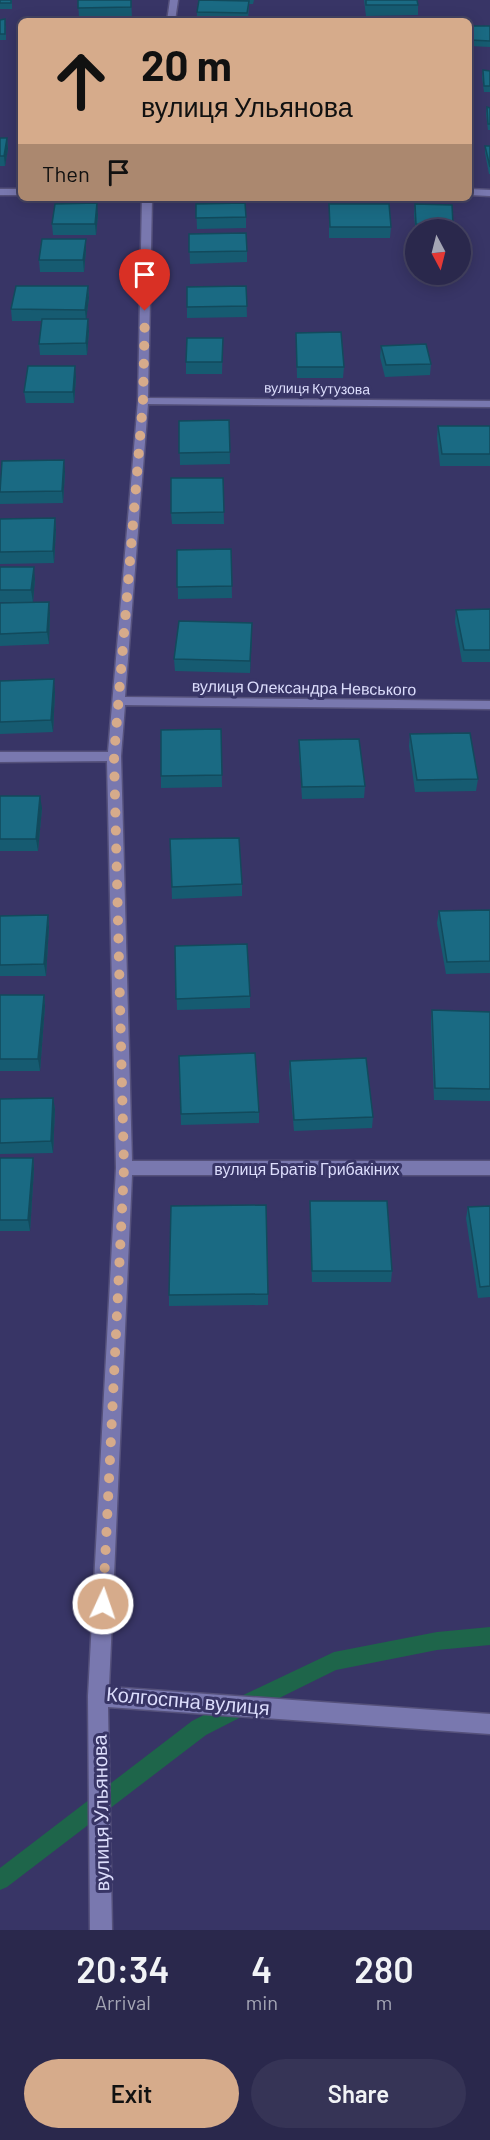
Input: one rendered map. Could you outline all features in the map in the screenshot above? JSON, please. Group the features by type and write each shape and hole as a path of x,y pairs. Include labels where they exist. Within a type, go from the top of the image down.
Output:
{"street":[{"path":"171,18 174,0"},
{"path":"0,192 18,192"},
{"path":"472,192 490,193"},
{"path":"124,1168 114,756 143,401 147,201"},
{"name":"вулиця Кутузова","path":"143,401 490,404"},
{"name":"вулиця Олександра Невського","path":"118,701 490,705"},
{"path":"0,758 114,756"},
{"name":"вулиця Братів Грибакіних","path":"124,1168 490,1168"},
{"name":"Колгоспна вулиця","path":"124,1168 98,1696 490,1724"},
{"name":"вулиця Ульянова","path":"98,1696 102,1930"}],"building":[{"path":"0,0 11,0 11,3 0,3"},
{"path":"78,0 131,0 131,7 78,8"},
{"path":"199,0 249,1 247,13 197,12"},
{"path":"366,0 417,0 418,5 366,5"},
{"path":"5,19 5,34 0,34 0,20"},
{"path":"472,26 490,26 490,41 472,40"},
{"path":"483,70 490,71 490,86 484,86"},
{"path":"487,107 490,108 490,124 488,124"},
{"path":"0,138 7,138 4,156 0,156"},
{"path":"485,146 490,146 490,167"},
{"path":"97,203 95,224 52,224 55,204"},
{"path":"245,203 246,217 196,218 196,204"},
{"path":"329,204 389,204 391,227 330,227"},
{"path":"415,204 452,205 453,219 416,219"},
{"path":"246,233 247,251 189,252 189,234"},
{"path":"42,239 86,239 83,260 39,260"},
{"path":"16,286 88,286 85,310 11,309"},
{"path":"246,286 247,306 187,307 187,287"},
{"path":"42,319 88,319 86,343 39,344"},
{"path":"341,332 344,367 297,367 296,333"},
{"path":"187,338 223,338 222,362 186,362"},
{"path":"426,344 431,364 386,365 381,346"},
{"path":"28,366 75,366 73,392 24,392"},
{"path":"229,420 230,452 179,453 179,421"},
{"path":"438,426 490,426 490,454 442,454"},
{"path":"64,460 62,491 0,492 2,461"},
{"path":"171,478 223,478 224,512 171,513"},
{"path":"55,518 53,551 0,552 0,519"},
{"path":"231,549 232,586 177,587 177,550"},
{"path":"0,567 34,567 31,590 0,590"},
{"path":"49,602 47,632 0,634 0,603"},
{"path":"490,609 490,650 464,650 456,610"},
{"path":"179,621 252,623 250,661 174,659"},
{"path":"54,679 51,720 0,722 0,681"},
{"path":"221,729 222,775 161,776 161,730"},
{"path":"470,733 478,779 417,780 410,734"},
{"path":"359,739 365,786 302,787 299,740"},
{"path":"0,796 40,796 36,839 0,839"},
{"path":"239,838 242,884 172,887 170,839"},
{"path":"490,910 490,961 447,962 439,911"},
{"path":"48,915 44,964 0,965 0,916"},
{"path":"247,944 250,996 176,999 175,946"},
{"path":"0,995 44,995 38,1059 0,1059"},
{"path":"432,1010 490,1012 490,1089 435,1088"},
{"path":"255,1053 259,1112 181,1114 179,1056"},
{"path":"366,1058 373,1117 294,1120 290,1061"},
{"path":"53,1098 51,1141 0,1143 0,1099"},
{"path":"0,1158 33,1158 28,1220 0,1220"},
{"path":"310,1201 387,1201 392,1271 312,1271"},
{"path":"266,1205 268,1294 169,1295 171,1206"},
{"path":"490,1206 490,1286 480,1287 468,1207"}],"waterway":[{"path":"0,1880 199,1728 242,1706 334,1661 437,1641 490,1636"}],"route":[{"path":"103,1604 124,1168 114,756 143,401 145,311"}]}
